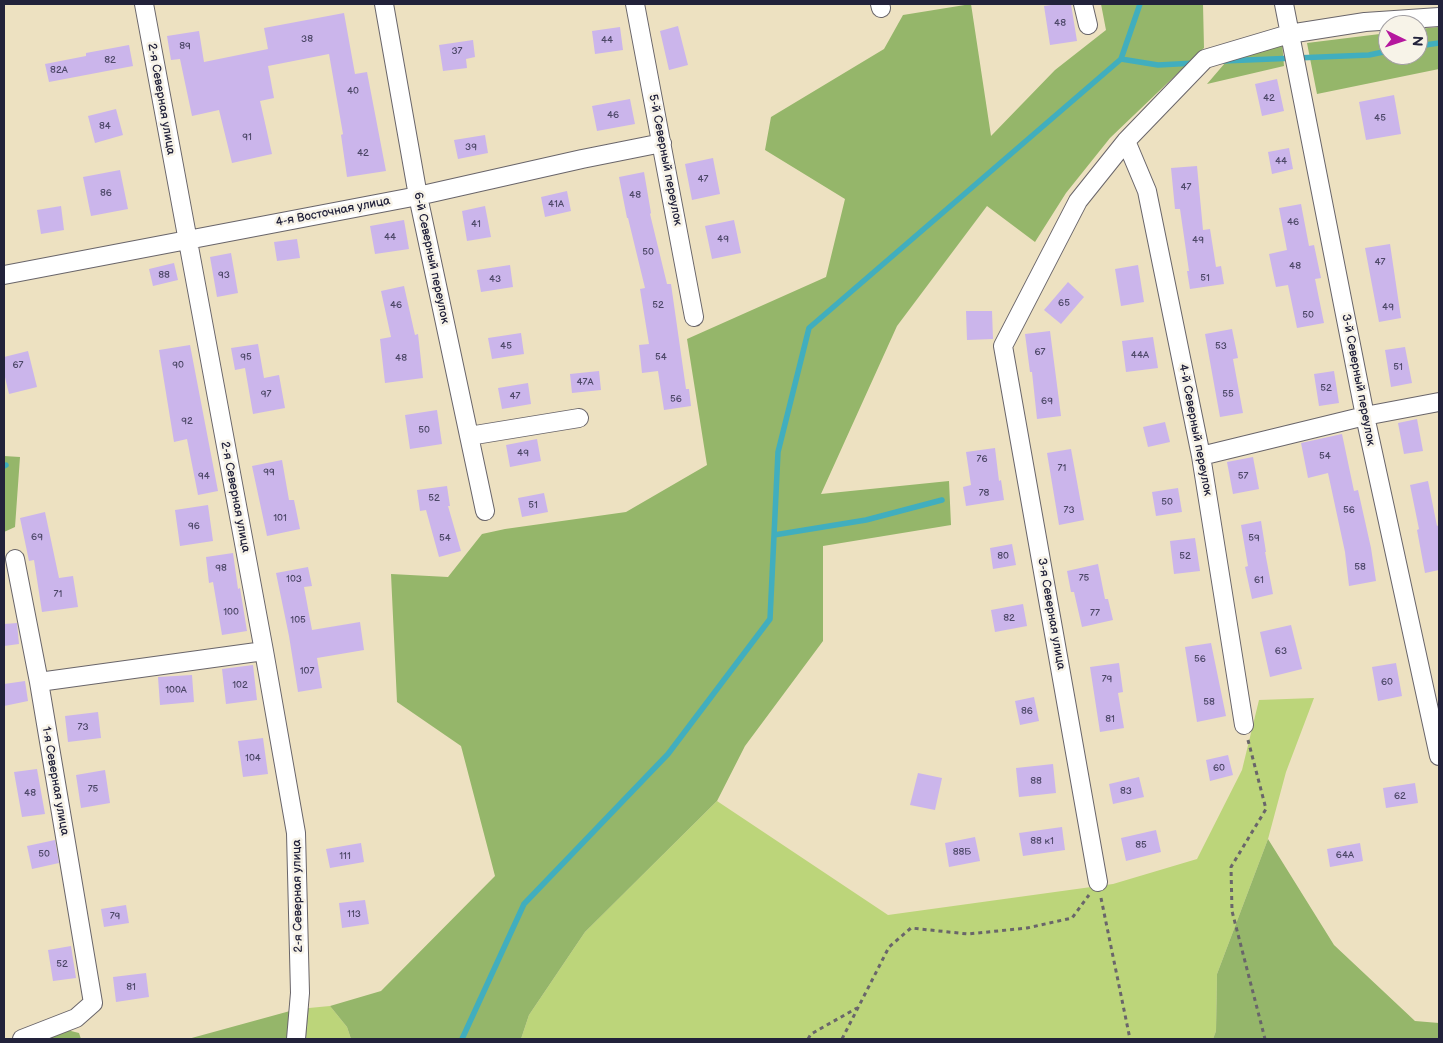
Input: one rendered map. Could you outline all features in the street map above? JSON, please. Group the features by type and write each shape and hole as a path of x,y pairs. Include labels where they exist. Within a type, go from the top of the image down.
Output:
{"street":[{"name":"2-я Северная улица","path":"144,4 296,833 300,993 296,1039"},
{"name":"6-й Северный переулок","path":"384,4 418,196 485,512"},
{"name":"5-й Северный переулок","path":"635,4 694,317"},
{"path":"1083,4 1088,26"},
{"name":"3-й Северный переулок","path":"1284,4 1365,416 1439,756"},
{"path":"1126,141 1205,59 1289,34 1365,22 1439,17"},
{"name":"3-я Северная улица","path":"1098,882 1003,346 1078,202 1126,141"},
{"name":"4-й Северный переулок","path":"1126,141 1147,191 1201,456 1244,725"},
{"name":"4-я Восточная улица","path":"4,275 418,196 662,143"},
{"path":"1201,456 1365,416 1439,402"},
{"path":"469,436 580,418"},
{"name":"1-я Северная улица","path":"14,559 39,682 93,1003 76,1018 22,1039"},
{"path":"39,682 264,651"}],"path":[{"path":"1244,725 1266,809 1232,867 1232,911 1265,1039"},
{"path":"842,1039 889,947 911,928 968,934 1027,928 1072,918 1098,882"},
{"path":"1098,882 1130,1039"},
{"path":"808,1039 811,1034 858,1008"}],"green space":[{"path":"971,4 991,136 1055,70 1106,30 1101,4 1203,4 1204,48 1110,138 1066,193 1035,242 987,206 897,326 821,494 949,481 951,525 823,546 823,641 745,746 717,801 585,932 529,1015 521,1039 351,1039 347,1027 330,1006 381,991 495,876 461,746 397,702 391,574 448,577 482,534 626,512 707,465 687,339 826,277 845,199 765,150 771,117 884,49 903,15"},
{"path":"1439,27 1439,69 1317,94 1307,43 1378,34 1378,65 1428,65 1428,28"},
{"path":"1282,42 1284,66 1207,84 1231,56"},
{"path":"4,456 20,457 15,527 4,532"},
{"path":"1314,698 1286,772 1268,839 1217,974 1216,1031 1213,1039 521,1039 529,1015 585,932 717,801 888,915 1113,884 1197,859 1242,770 1259,700"},
{"path":"1268,839 1334,945 1415,1021 1439,1023 1439,1039 1213,1039 1216,1031 1217,974"},
{"path":"330,1006 347,1027 351,1039 306,1039 309,1008"},
{"path":"309,1008 306,1039 188,1039 290,1011"},
{"path":"67,1030 79,1033 81,1039 44,1039"}],"building":[{"path":"1071,4 1077,41 1050,45 1044,6"},
{"path":"344,13 355,74 367,72 386,171 347,177 341,135 343,134 329,54 268,66 274,98 260,101 272,154 232,163 219,110 192,116 180,59 171,60 167,36 199,31 204,62 268,49 264,28"},
{"path":"678,26 688,65 669,70 660,31"},
{"path":"620,27 623,50 595,54 592,31"},
{"path":"473,40 475,57 466,59 467,68 443,71 439,45"},
{"path":"129,45 133,66 49,82 45,64 86,56 86,53"},
{"path":"1277,79 1284,111 1262,116 1255,84"},
{"path":"1394,95 1401,134 1366,140 1359,102"},
{"path":"630,99 635,124 597,131 592,106"},
{"path":"116,109 123,135 95,143 88,116"},
{"path":"485,135 488,153 458,159 454,140"},
{"path":"1289,148 1293,169 1272,174 1268,152"},
{"path":"713,158 720,194 692,200 685,164"},
{"path":"1197,166 1203,230 1210,229 1216,267 1221,266 1224,284 1190,289 1180,209 1175,209 1171,168"},
{"path":"120,170 128,209 91,216 83,177"},
{"path":"644,172 650,214 667,284 671,284 686,389 689,389 691,406 664,410 658,371 642,373 639,345 649,344 640,289 645,288 627,218 619,177"},
{"path":"567,191 571,211 545,217 541,197"},
{"path":"1301,204 1309,246 1314,245 1321,278 1315,279 1324,323 1297,328 1288,285 1276,287 1269,254 1287,250 1279,208"},
{"path":"61,206 64,230 41,234 37,210"},
{"path":"485,206 491,237 467,241 462,211"},
{"path":"404,220 409,249 375,254 370,226"},
{"path":"734,220 741,253 712,259 705,226"},
{"path":"297,239 300,258 277,261 274,242"},
{"path":"1390,244 1401,318 1379,322 1365,248"},
{"path":"231,253 238,293 217,297 210,257"},
{"path":"174,263 178,280 153,286 149,269"},
{"path":"510,265 513,287 481,292 477,270"},
{"path":"1138,265 1144,302 1121,306 1115,269"},
{"path":"1068,282 1084,297 1061,324 1044,310"},
{"path":"404,286 415,335 418,334 423,378 385,383 380,339 391,337 381,291"},
{"path":"966,311 992,311 993,339 967,340"},
{"path":"1232,329 1238,358 1233,359 1243,413 1220,417 1205,334"},
{"path":"1050,331 1061,416 1037,419 1032,372 1030,372 1025,334"},
{"path":"521,333 524,354 492,359 488,338"},
{"path":"1153,337 1158,368 1126,372 1122,341"},
{"path":"258,344 264,378 279,375 285,408 253,414 245,368 235,370 231,348"},
{"path":"190,345 218,491 198,495 187,439 174,442 159,350"},
{"path":"1405,347 1412,383 1391,387 1385,350"},
{"path":"28,351 37,387 9,394 4,373 4,357"},
{"path":"599,371 601,390 572,393 570,374"},
{"path":"1334,371 1339,403 1319,406 1314,374"},
{"path":"528,383 531,404 502,409 498,388"},
{"path":"437,410 442,444 410,449 405,415"},
{"path":"1417,419 1423,451 1404,454 1398,423"},
{"path":"1165,422 1170,442 1148,447 1143,427"},
{"path":"1342,434 1354,491 1358,490 1376,581 1349,586 1345,552 1328,473 1308,478 1301,443"},
{"path":"537,439 541,461 510,467 506,445"},
{"path":"995,448 999,481 1001,480 1004,500 966,506 963,487 971,485 966,452"},
{"path":"1071,449 1084,520 1059,525 1047,453"},
{"path":"1253,457 1259,489 1233,494 1227,462"},
{"path":"282,460 289,500 294,500 300,529 267,536 252,466"},
{"path":"1428,481 1437,526 1439,525 1439,570 1425,573 1410,485"},
{"path":"447,486 450,506 448,506 461,551 439,557 426,510 420,511 417,490"},
{"path":"1178,488 1182,512 1156,516 1152,492"},
{"path":"544,493 548,512 522,517 518,498"},
{"path":"208,505 213,541 180,546 175,510"},
{"path":"45,512 59,578 73,576 78,607 42,612 34,560 29,561 20,518"},
{"path":"1261,521 1273,594 1252,599 1245,567 1248,566 1241,525"},
{"path":"1195,538 1200,571 1174,574 1170,541"},
{"path":"1012,544 1016,565 993,569 990,548"},
{"path":"233,553 247,631 222,635 213,582 209,583 206,557"},
{"path":"1098,564 1105,599 1108,599 1113,620 1082,627 1074,592 1071,592 1067,571"},
{"path":"308,567 312,586 304,587 312,630 360,622 364,650 317,658 322,688 298,692 276,573"},
{"path":"1023,604 1027,626 995,632 991,610"},
{"path":"17,623 19,644 4,646 4,624"},
{"path":"1291,625 1302,669 1270,677 1260,632"},
{"path":"1211,643 1226,716 1197,722 1185,647"},
{"path":"1119,663 1123,692 1118,693 1124,728 1100,732 1090,667"},
{"path":"1396,663 1402,696 1378,701 1372,667"},
{"path":"253,665 257,700 226,704 222,669"},
{"path":"192,675 194,702 160,705 158,677"},
{"path":"25,681 28,701 4,706 4,684"},
{"path":"1034,697 1039,721 1020,725 1015,701"},
{"path":"98,712 101,738 68,742 65,716"},
{"path":"263,738 268,774 243,777 238,741"},
{"path":"1228,755 1233,775 1210,781 1206,760"},
{"path":"1053,764 1056,793 1019,797 1016,768"},
{"path":"37,769 45,814 22,817 14,772"},
{"path":"105,770 110,803 81,808 76,775"},
{"path":"918,773 942,778 935,810 910,805"},
{"path":"1139,777 1144,797 1113,804 1109,784"},
{"path":"1415,783 1418,803 1386,808 1383,788"},
{"path":"1062,827 1065,850 1023,856 1019,833"},
{"path":"1156,830 1161,852 1126,861 1121,838"},
{"path":"975,837 980,861 949,867 945,843"},
{"path":"55,840 59,863 32,869 27,846"},
{"path":"361,843 364,862 330,868 326,849"},
{"path":"1360,843 1363,861 1330,867 1327,849"},
{"path":"365,900 369,924 342,928 339,903"},
{"path":"126,905 129,923 104,927 101,909"},
{"path":"71,946 76,978 53,981 48,950"},
{"path":"146,973 149,997 116,1002 113,977"}],"waterway":[{"path":"462,1039 524,904 668,754 770,619 778,452 809,328 1121,59 1140,4"},
{"path":"1428,45 1439,43"},
{"path":"1223,61 1378,53"},
{"path":"1121,59 1158,65 1196,63"},
{"path":"774,535 866,520 942,500"}]}
